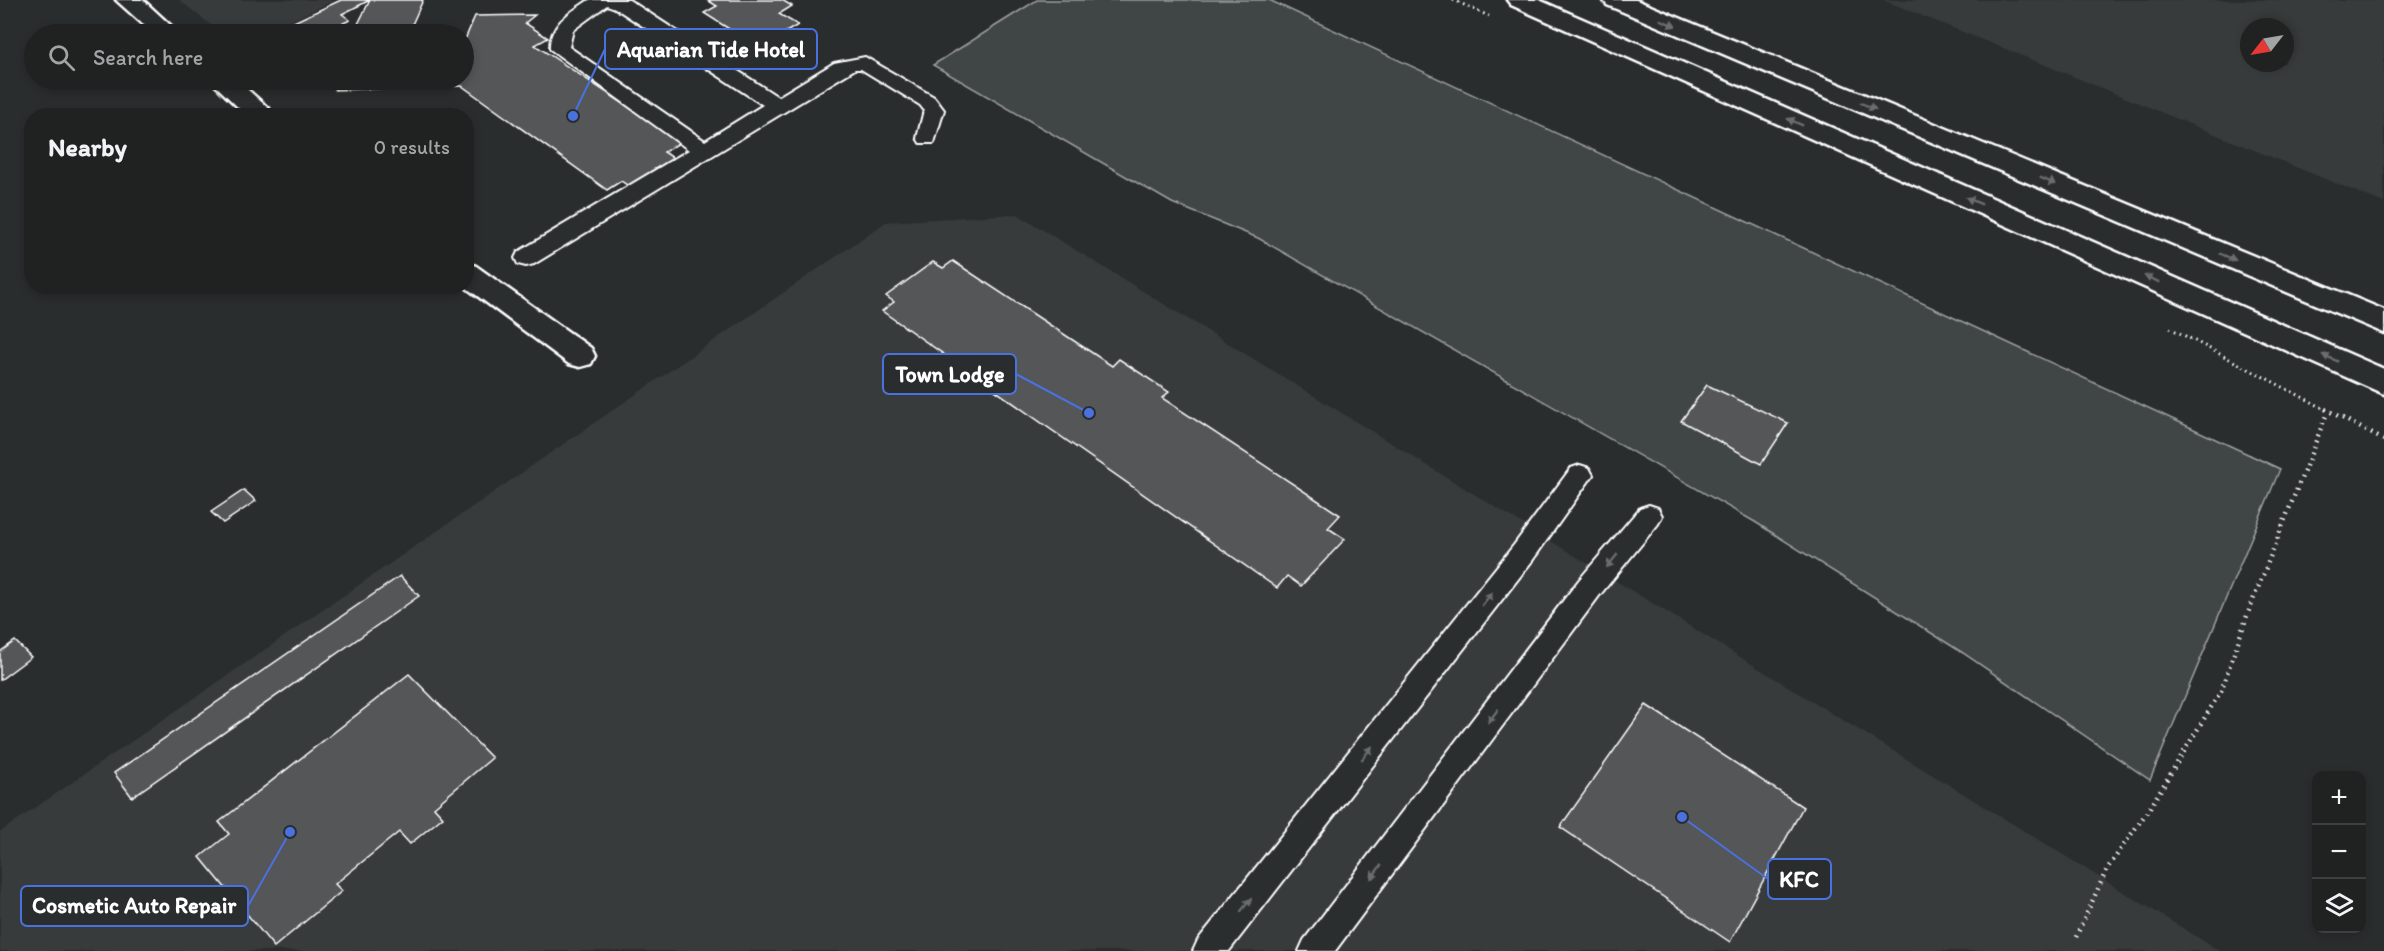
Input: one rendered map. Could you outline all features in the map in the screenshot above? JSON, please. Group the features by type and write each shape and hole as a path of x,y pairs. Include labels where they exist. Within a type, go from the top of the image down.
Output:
{"main road":[{"path":"128,0 156,24"},
{"path":"1519,0 2384,382"},
{"path":"1615,0 2384,322"},
{"path":"234,90 255,108"},
{"path":"474,279 580,356"}],"lane":[{"path":"601,0 561,30 558,39 560,49 704,150"},
{"path":"611,0 622,4 778,106"},
{"path":"526,258 841,67 854,63 865,63 927,101 933,110 927,138"},
{"path":"1209,951 1523,553 1580,475"},
{"path":"1315,951 1589,588 1649,516"}],"path":[{"path":"2076,938 2107,869 2149,809 2221,691 2248,613 2327,413"}],"shaded area":[{"path":"179,0 335,0 284,24 209,24"},
{"path":"1037,0 1269,0 2280,469 2150,780 1963,653 1755,522 1258,238 1172,203 933,65"},
{"path":"1883,0 2384,0 2384,203 2072,76"},
{"path":"1017,214 2220,951 0,951 0,832 886,222"}],"building":[{"path":"341,0 370,0 342,14 350,20 341,24 289,24"},
{"path":"370,0 423,0 412,24 358,24"},
{"path":"707,0 782,0 792,6 779,14 798,25 759,48 704,13 717,6"},
{"path":"535,15 525,23 548,38 535,45 681,142 664,152 675,159 630,187 621,181 607,190 468,90 474,90 474,24 472,24 475,16"},
{"path":"953,261 1112,366 1119,359 1169,392 1162,398 1340,515 1328,528 1345,539 1301,586 1287,576 1277,588 882,311 894,302 886,296 933,262 943,268"},
{"path":"1707,385 1788,423 1761,464 1681,421"},
{"path":"244,490 256,501 223,523 211,512"},
{"path":"400,576 419,596 132,797 114,773"},
{"path":"15,641 31,657 0,680 0,652"},
{"path":"409,674 492,758 434,807 443,817 410,844 399,832 335,884 342,891 274,947 200,857 229,834 219,822"},
{"path":"1646,705 1803,807 1730,942 1560,827"}],"place":[{"name":"Aquarian Tide Hotel","path":"573,116"},
{"name":"Town Lodge","path":"1089,413"},
{"name":"KFC","path":"1682,817"},
{"name":"Cosmetic Auto Repair","path":"290,832"}]}
